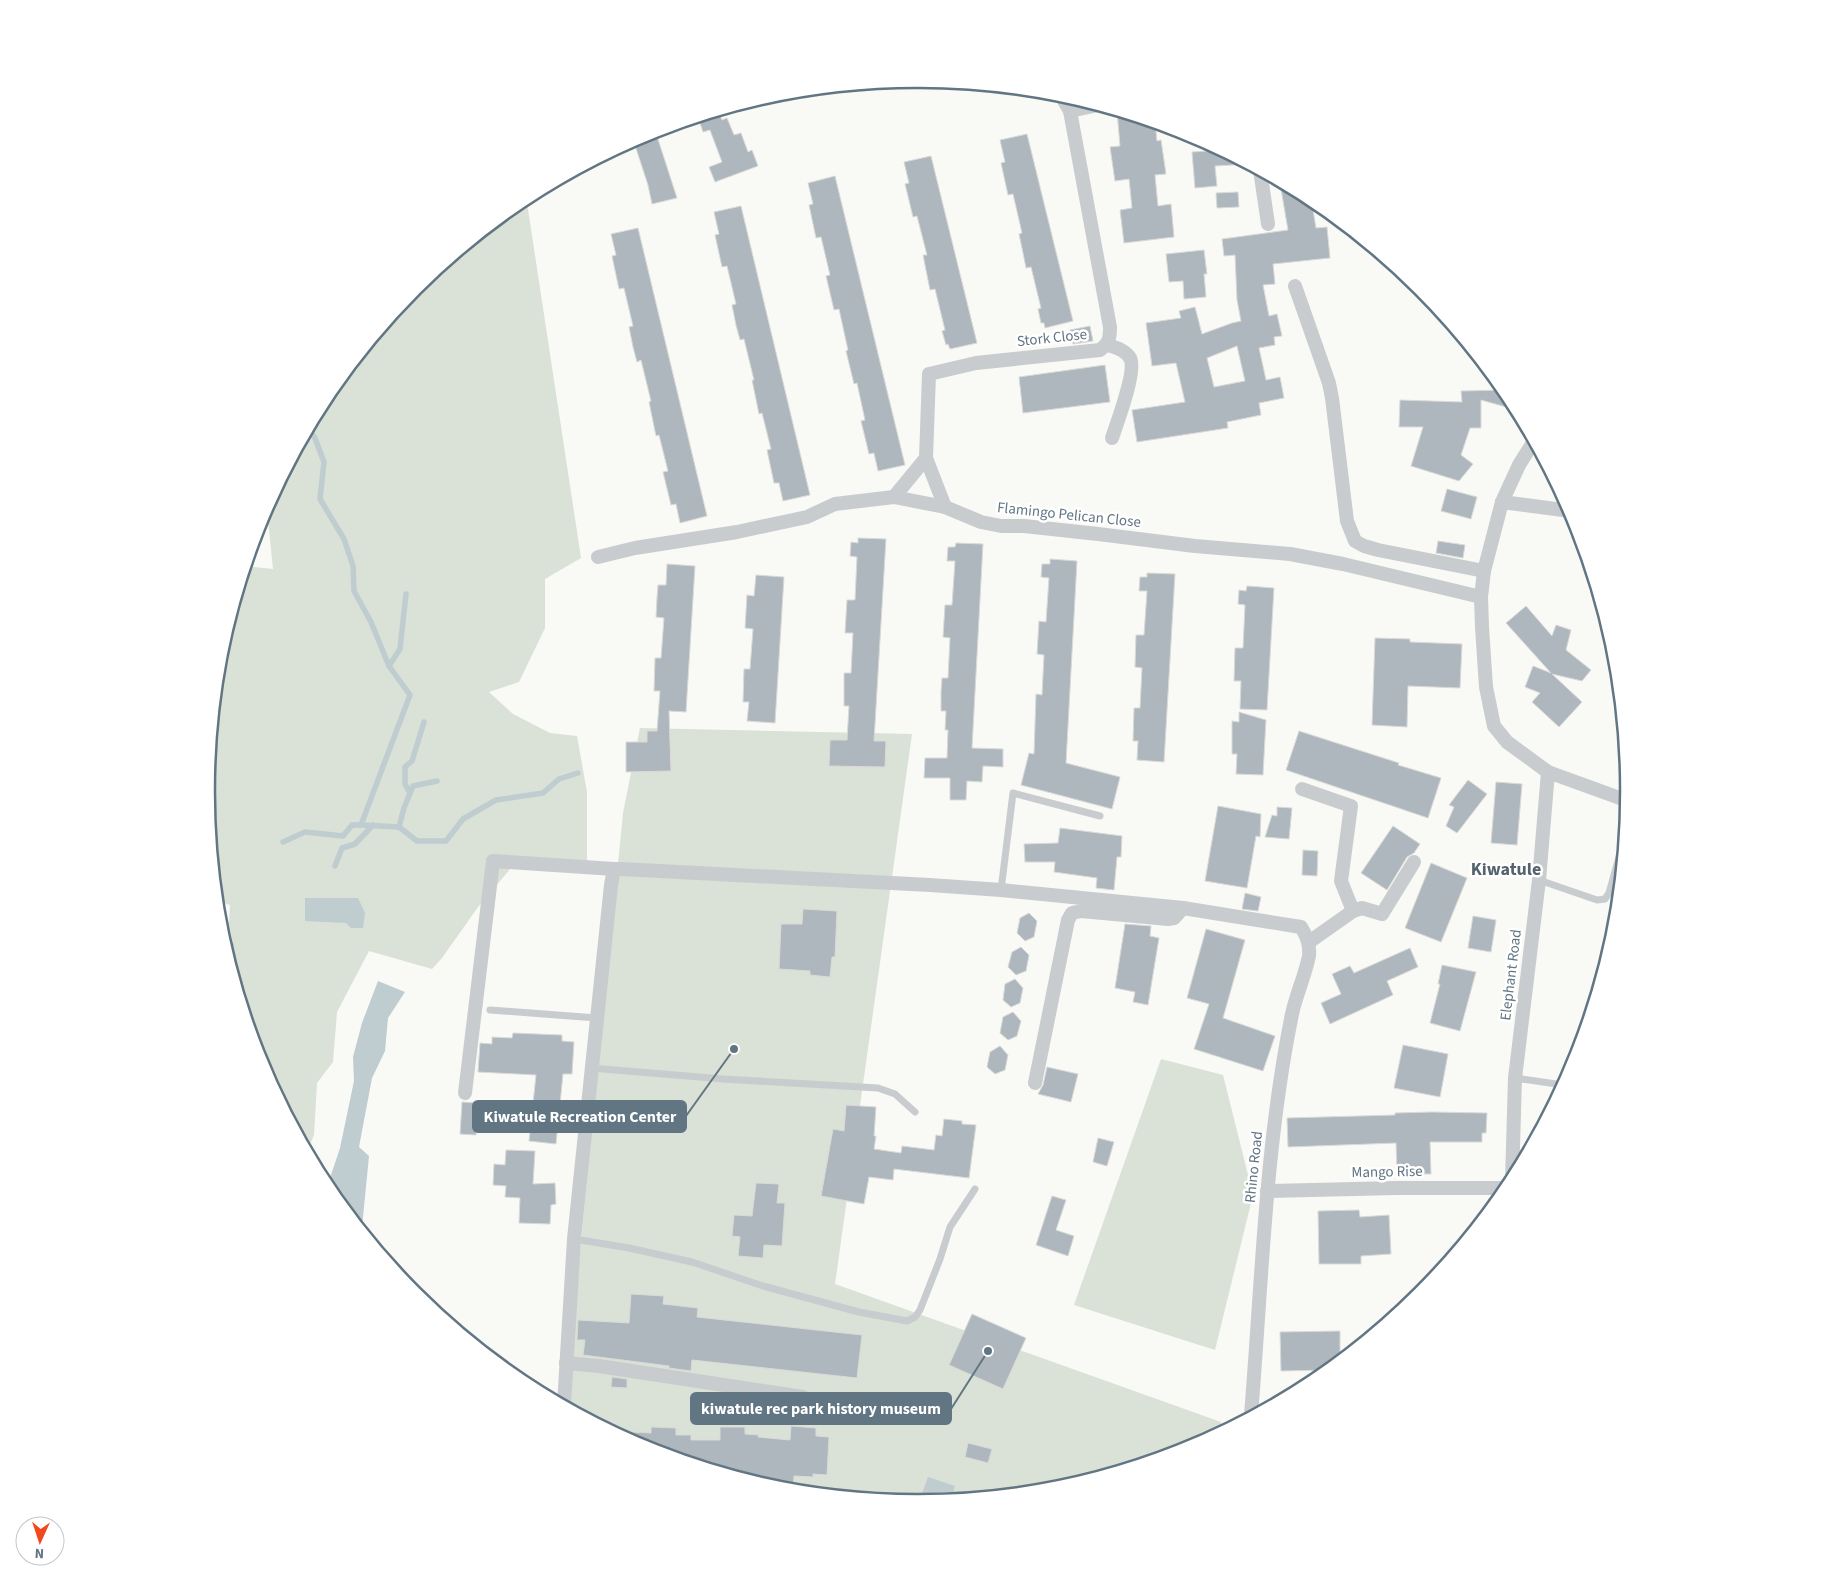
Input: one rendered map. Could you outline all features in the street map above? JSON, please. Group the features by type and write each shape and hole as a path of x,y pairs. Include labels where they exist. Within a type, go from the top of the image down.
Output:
{"street":[{"name":"Stork Close","path":"945,507 926,458 929,374 976,363 1100,350 1107,344 1110,338 1110,327 1070,111 1066,103"},
{"path":"1070,111 1085,108"},
{"path":"1261,178 1268,224"},
{"path":"1295,286 1332,398 1347,521 1355,541 1378,550 1484,571"},
{"path":"1107,344 1118,348 1130,359 1132,372 1112,438"},
{"path":"1530,447 1519,465 1502,502 1484,571 1481,597 1486,687 1494,726 1507,742 1548,772 1620,798"},
{"path":"894,497 926,458"},
{"name":"Flamingo Pelican Close","path":"598,557 635,548 737,532 807,517 835,504 894,497 945,507 981,522 1002,526 1024,526 1195,546 1290,554 1343,564 1481,597"},
{"path":"1502,502 1562,510"},
{"name":"Elephant Road","path":"1512,1164 1515,1078 1539,880 1548,772"},
{"path":"1302,789 1351,806 1341,881 1353,911"},
{"path":"465,1093 493,862 930,885 1183,908"},
{"path":"1308,942 1353,911 1362,908 1382,914 1414,862"},
{"path":"564,1398 574,1239 614,869"},
{"path":"1036,1083 1066,929 1072,913 1082,911 1168,919 1174,918 1183,908"},
{"name":"Rhino Road","path":"1183,908 1301,927 1307,936 1308,942 1309,956 1306,971 1292,1012 1266,1191 1252,1408"},
{"name":"Mango Rise","path":"1266,1191 1497,1188"},
{"path":"566,1363 599,1366 803,1398"}],"lane":[{"path":"1000,890 1012,793 1100,816"},
{"path":"1539,880 1597,900 1605,899 1609,893 1615,871"},
{"path":"490,1010 597,1018"},
{"path":"591,1068 723,1079 878,1088 895,1094 915,1112"},
{"path":"1515,1078 1556,1084"},
{"path":"574,1239 629,1248 692,1262 763,1286 859,1312 907,1321 915,1317 920,1310 950,1227 975,1188"}],"shaded area":[{"path":"527,206 581,558 545,579 545,628 519,682 489,692 513,714 550,733 577,736 587,792 587,865 511,868 478,907 432,969 369,951 337,1012 333,1062 317,1083 314,1135 310,1144 268,1060 238,972 229,924 230,905 224,903 216,836 216,745 228,653 238,609 251,567 273,569 268,521 309,439 333,400 389,327 420,293 454,262"},
{"path":"640,728 912,734 835,1284 1221,1422 1221,1424 1187,1440 1099,1470 1055,1480 1009,1487 918,1494 826,1487 780,1480 736,1470 648,1440 566,1399 623,813"},
{"path":"305,898 358,898 365,913 363,928 351,928 346,923 305,921"},
{"path":"378,981 405,992 388,1018 385,1051 372,1078 359,1147 369,1156 363,1221 330,1177 340,1148 354,1081 353,1057 362,1023"},
{"path":"1161,1059 1223,1075 1253,1195 1215,1350 1074,1305"},
{"path":"928,1477 955,1486 953,1492 922,1494"}],"building":[{"path":"720,116 722,120 727,118 734,135 741,133 748,152 752,150 758,166 715,182 709,167 722,162 710,130 703,132 700,123"},
{"path":"1118,117 1156,130 1157,141 1161,140 1166,174 1155,175 1158,206 1171,204 1174,237 1124,243 1120,210 1132,208 1129,179 1115,181 1110,147 1120,146"},
{"path":"1027,134 1073,321 1045,328 1044,323 1041,323 1038,309 1041,308 1031,267 1026,268 1019,234 1022,233 1013,194 1008,195 1001,163 1005,162 1000,140"},
{"path":"657,138 677,198 652,204 636,147"},
{"path":"1208,151 1237,165 1215,166 1217,186 1195,188 1192,152"},
{"path":"931,156 977,343 950,349 948,344 946,345 942,331 945,330 935,289 930,290 923,255 927,255 917,216 913,217 905,184 909,183 904,162"},
{"path":"835,176 905,465 878,471 874,453 869,454 861,421 865,420 857,383 854,384 839,309 834,310 826,276 830,275 821,237 816,238 809,205 813,204 808,183"},
{"path":"1281,189 1313,210 1316,228 1327,227 1330,258 1273,264 1275,284 1263,285 1269,316 1277,314 1282,336 1274,337 1275,345 1259,348 1266,380 1280,377 1284,398 1259,403 1261,415 1227,422 1228,428 1137,442 1132,410 1185,402 1176,363 1152,366 1146,323 1181,318 1179,311 1195,307 1202,334 1241,321 1237,300 1235,255 1224,256 1222,239 1288,230","holes":["1237,346 1245,381 1214,387 1207,358"]},
{"path":"1238,192 1239,207 1217,208 1216,193"},
{"path":"741,206 810,495 783,501 779,483 774,483 767,450 771,449 762,413 759,414 752,380 754,380 744,339 740,340 736,325 732,305 736,304 727,266 722,267 715,235 719,234 714,212"},
{"path":"638,228 707,516 680,523 676,504 671,505 663,472 668,471 659,435 656,436 649,402 651,401 641,360 637,362 633,347 629,327 633,326 624,288 619,289 612,256 616,255 611,234"},
{"path":"1204,250 1207,274 1204,274 1206,297 1184,299 1183,281 1169,282 1166,254"},
{"path":"1090,326 1093,341 1073,344 1070,330"},
{"path":"1105,365 1110,402 1023,413 1019,377"},
{"path":"1495,390 1506,407 1481,400 1481,428 1470,428 1461,455 1473,464 1459,481 1411,466 1423,427 1399,427 1400,400 1462,402 1461,391"},
{"path":"1447,489 1477,497 1471,519 1441,511"},
{"path":"858,538 886,539 874,741 886,741 885,767 829,766 830,740 847,740 849,706 844,706 844,673 851,673 853,633 845,633 847,600 855,600 857,557 850,556 851,542 858,543"},
{"path":"1438,541 1465,545 1463,558 1436,553"},
{"path":"956,543 983,544 972,748 1003,749 1003,767 983,766 982,782 967,781 966,800 950,800 950,778 924,778 925,758 947,758 948,730 945,730 946,711 941,711 941,692 942,678 948,678 950,638 943,637 945,605 952,605 955,561 947,561 948,547 955,547"},
{"path":"1050,559 1077,561 1066,763 1120,777 1112,809 1021,785 1029,753 1034,754 1036,694 1042,695 1044,655 1037,654 1039,621 1046,622 1049,578 1041,577 1042,564 1050,564"},
{"path":"667,564 695,566 686,712 669,711 671,771 626,772 626,742 647,742 647,731 657,731 660,691 654,691 655,658 661,658 664,618 656,617 657,598 658,585 666,585"},
{"path":"1147,573 1175,574 1164,762 1137,760 1138,741 1133,741 1134,708 1140,708 1142,668 1135,667 1136,635 1144,635 1147,591 1139,591 1140,577 1147,577"},
{"path":"756,575 784,577 775,723 747,721 749,702 743,702 744,669 750,669 753,629 745,628 747,595 754,596"},
{"path":"1247,586 1274,588 1267,710 1240,709 1241,681 1234,681 1235,648 1243,648 1245,605 1238,604 1239,590 1246,591"},
{"path":"1526,606 1552,636 1556,625 1571,630 1566,650 1591,670 1582,681 1552,674 1582,702 1559,727 1532,702 1540,693 1525,687 1533,666 1551,673 1506,623"},
{"path":"1375,638 1410,639 1410,642 1462,644 1460,688 1408,686 1407,727 1372,725"},
{"path":"1239,712 1266,720 1263,775 1236,774 1237,754 1232,754 1232,721 1239,722"},
{"path":"1299,731 1441,778 1428,818 1286,770"},
{"path":"1468,780 1487,794 1457,833 1446,826 1454,807 1449,805"},
{"path":"1496,782 1522,784 1517,845 1491,843"},
{"path":"1218,806 1261,814 1260,837 1256,836 1247,888 1205,881"},
{"path":"1277,807 1292,808 1289,839 1265,837 1272,815 1277,816"},
{"path":"1393,826 1420,844 1414,853 1407,857 1387,890 1361,873"},
{"path":"1060,828 1122,836 1121,857 1117,857 1114,890 1096,888 1097,878 1054,872 1055,862 1025,862 1024,844 1058,843"},
{"path":"1303,850 1318,851 1317,876 1302,875"},
{"path":"1431,863 1467,878 1441,942 1405,928"},
{"path":"1245,893 1261,897 1258,911 1242,909"},
{"path":"803,909 837,911 835,957 832,957 830,977 810,975 810,971 779,969 781,924 802,924"},
{"path":"1029,913 1037,921 1034,937 1025,941 1017,933 1020,918"},
{"path":"1473,916 1496,920 1491,952 1468,948"},
{"path":"1125,924 1151,926 1150,936 1159,938 1148,1005 1133,1002 1135,992 1115,988"},
{"path":"1206,929 1245,940 1223,1018 1275,1036 1263,1071 1194,1049 1209,1004 1187,998"},
{"path":"1021,947 1029,955 1026,971 1016,975 1008,967 1012,952"},
{"path":"1410,948 1418,967 1387,981 1393,995 1330,1024 1321,1003 1341,994 1332,974 1350,966 1354,973"},
{"path":"1442,965 1476,972 1460,1031 1430,1023 1440,984 1438,984"},
{"path":"1015,979 1023,988 1020,1003 1011,1007 1003,1000 1005,984"},
{"path":"1013,1012 1021,1021 1017,1036 1008,1040 1000,1033 1003,1017"},
{"path":"513,1033 562,1035 562,1041 574,1042 572,1074 563,1074 556,1144 529,1141 536,1075 478,1072 480,1043 492,1044 492,1037 512,1038"},
{"path":"1403,1045 1448,1054 1440,1097 1394,1088"},
{"path":"1000,1046 1008,1055 1005,1070 995,1074 987,1067 990,1052"},
{"path":"1047,1067 1078,1074 1071,1102 1038,1094 1043,1085"},
{"path":"462,1102 477,1103 476,1135 460,1134"},
{"path":"846,1105 876,1107 874,1149 901,1153 902,1146 934,1150 936,1135 942,1136 944,1119 962,1121 962,1124 976,1125 969,1178 894,1169 893,1180 869,1177 864,1204 821,1196 833,1129 844,1131"},
{"path":"1432,1112 1487,1113 1486,1133 1482,1133 1482,1142 1430,1142 1431,1174 1397,1174 1396,1143 1288,1147 1287,1118"},
{"path":"1098,1138 1114,1142 1107,1166 1093,1162"},
{"path":"506,1150 535,1151 533,1184 555,1183 556,1204 551,1205 550,1224 519,1223 520,1198 505,1197 506,1186 493,1185 494,1164 505,1165"},
{"path":"756,1183 779,1184 777,1203 785,1203 782,1246 764,1245 763,1258 738,1256 740,1237 732,1236 734,1215 752,1216"},
{"path":"1052,1196 1066,1200 1056,1230 1074,1236 1068,1256 1036,1245"},
{"path":"1359,1210 1360,1217 1389,1215 1391,1254 1361,1256 1361,1264 1319,1264 1318,1211"},
{"path":"631,1294 664,1296 663,1304 698,1308 697,1317 862,1335 857,1378 692,1360 691,1371 669,1368 669,1366 583,1355 585,1340 577,1340 578,1320 629,1323"},
{"path":"972,1314 1026,1338 1003,1389 949,1365"},
{"path":"1340,1331 1340,1352 1314,1370 1281,1371 1280,1332"},
{"path":"612,1377 627,1379 627,1388 611,1387"},
{"path":"791,1426 816,1428 816,1436 829,1437 827,1475 813,1474 813,1477 794,1476 794,1482 780,1480 736,1470 692,1456 631,1432 651,1433 651,1427 676,1428 676,1435 691,1435 691,1440 720,1440 720,1427 745,1427 745,1434 790,1440"},
{"path":"968,1443 992,1449 988,1463 965,1457"}],"waterway":[{"path":"283,842 305,832 343,836 352,825 361,825 410,695 389,666 371,622 354,591 353,566 344,539 320,499 324,462 312,434"},
{"path":"389,666 400,649 406,594"},
{"path":"410,793 405,784 405,767 412,761 424,722"},
{"path":"399,827 417,841 446,841 463,819 496,800 543,793 559,779 578,773"},
{"path":"361,825 399,827 413,786 437,781"},
{"path":"335,866 342,848 355,844 373,825"}],"place":[{"name":"Kiwatule Recreation Center","path":"734,1049"},
{"name":"kiwatule rec park history museum","path":"988,1351"}],"district":[{"name":"Kiwatule","path":"1506,869"}]}
